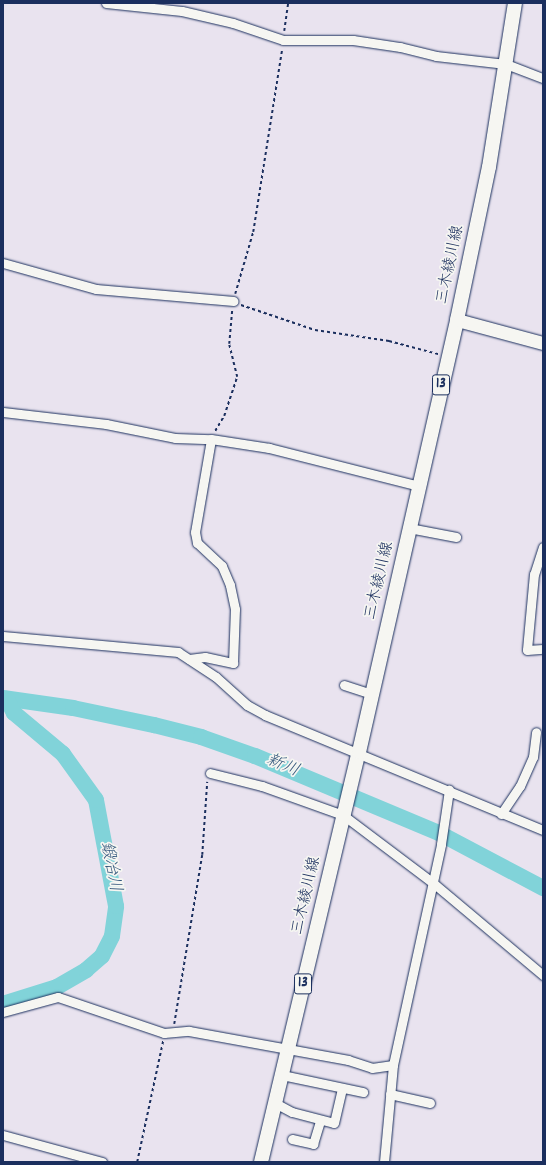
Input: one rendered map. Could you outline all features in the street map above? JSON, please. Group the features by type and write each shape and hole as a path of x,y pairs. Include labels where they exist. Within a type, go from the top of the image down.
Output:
{"main road":[{"name":"三木綾川線","path":"261,1162 357,759 457,320 489,167 515,3"}],"street":[{"path":"106,3 182,11 233,23 283,40 353,40 400,47 436,56 506,64 543,78"},
{"path":"3,263 71,284 96,289 233,300"},
{"path":"457,320 543,343"},
{"path":"3,412 106,424 175,438 211,439 269,448 419,486"},
{"path":"189,659 205,657 233,663 235,609 230,585 222,566 197,543 196,532 211,439"},
{"path":"409,528 456,537"},
{"path":"543,547 534,574 527,650 543,648"},
{"path":"3,636 172,651 189,659 265,715 357,759 449,790 501,814 543,830"},
{"path":"344,685 372,694"},
{"path":"501,814 520,786 533,757 536,732"},
{"path":"210,773 262,786 344,811 543,975"},
{"path":"384,1162 393,1065 441,844 449,790"},
{"path":"3,1012 58,997 169,1032 189,1031 348,1060 372,1068 393,1065"},
{"path":"282,1075 363,1092"},
{"path":"275,1103 292,1112 320,1121 334,1123 342,1088"},
{"path":"390,1094 430,1103"},
{"path":"292,1139 313,1144 320,1121"},
{"path":"3,1135 102,1162"}],"path":[{"path":"211,439 224,416 237,377 229,344 233,300 253,232 288,3"},
{"path":"233,300 267,316 315,330 389,341 448,357"},
{"path":"137,1162 169,1032 202,855 207,778 210,773"}],"waterway":[{"name":"新川","path":"3,698 73,708 154,725 201,737 255,756 439,833 543,888"},
{"name":"鍛冶川","path":"3,1004 57,987 86,970 102,956 112,936 116,906 96,800 63,754 14,713 7,699"}]}
